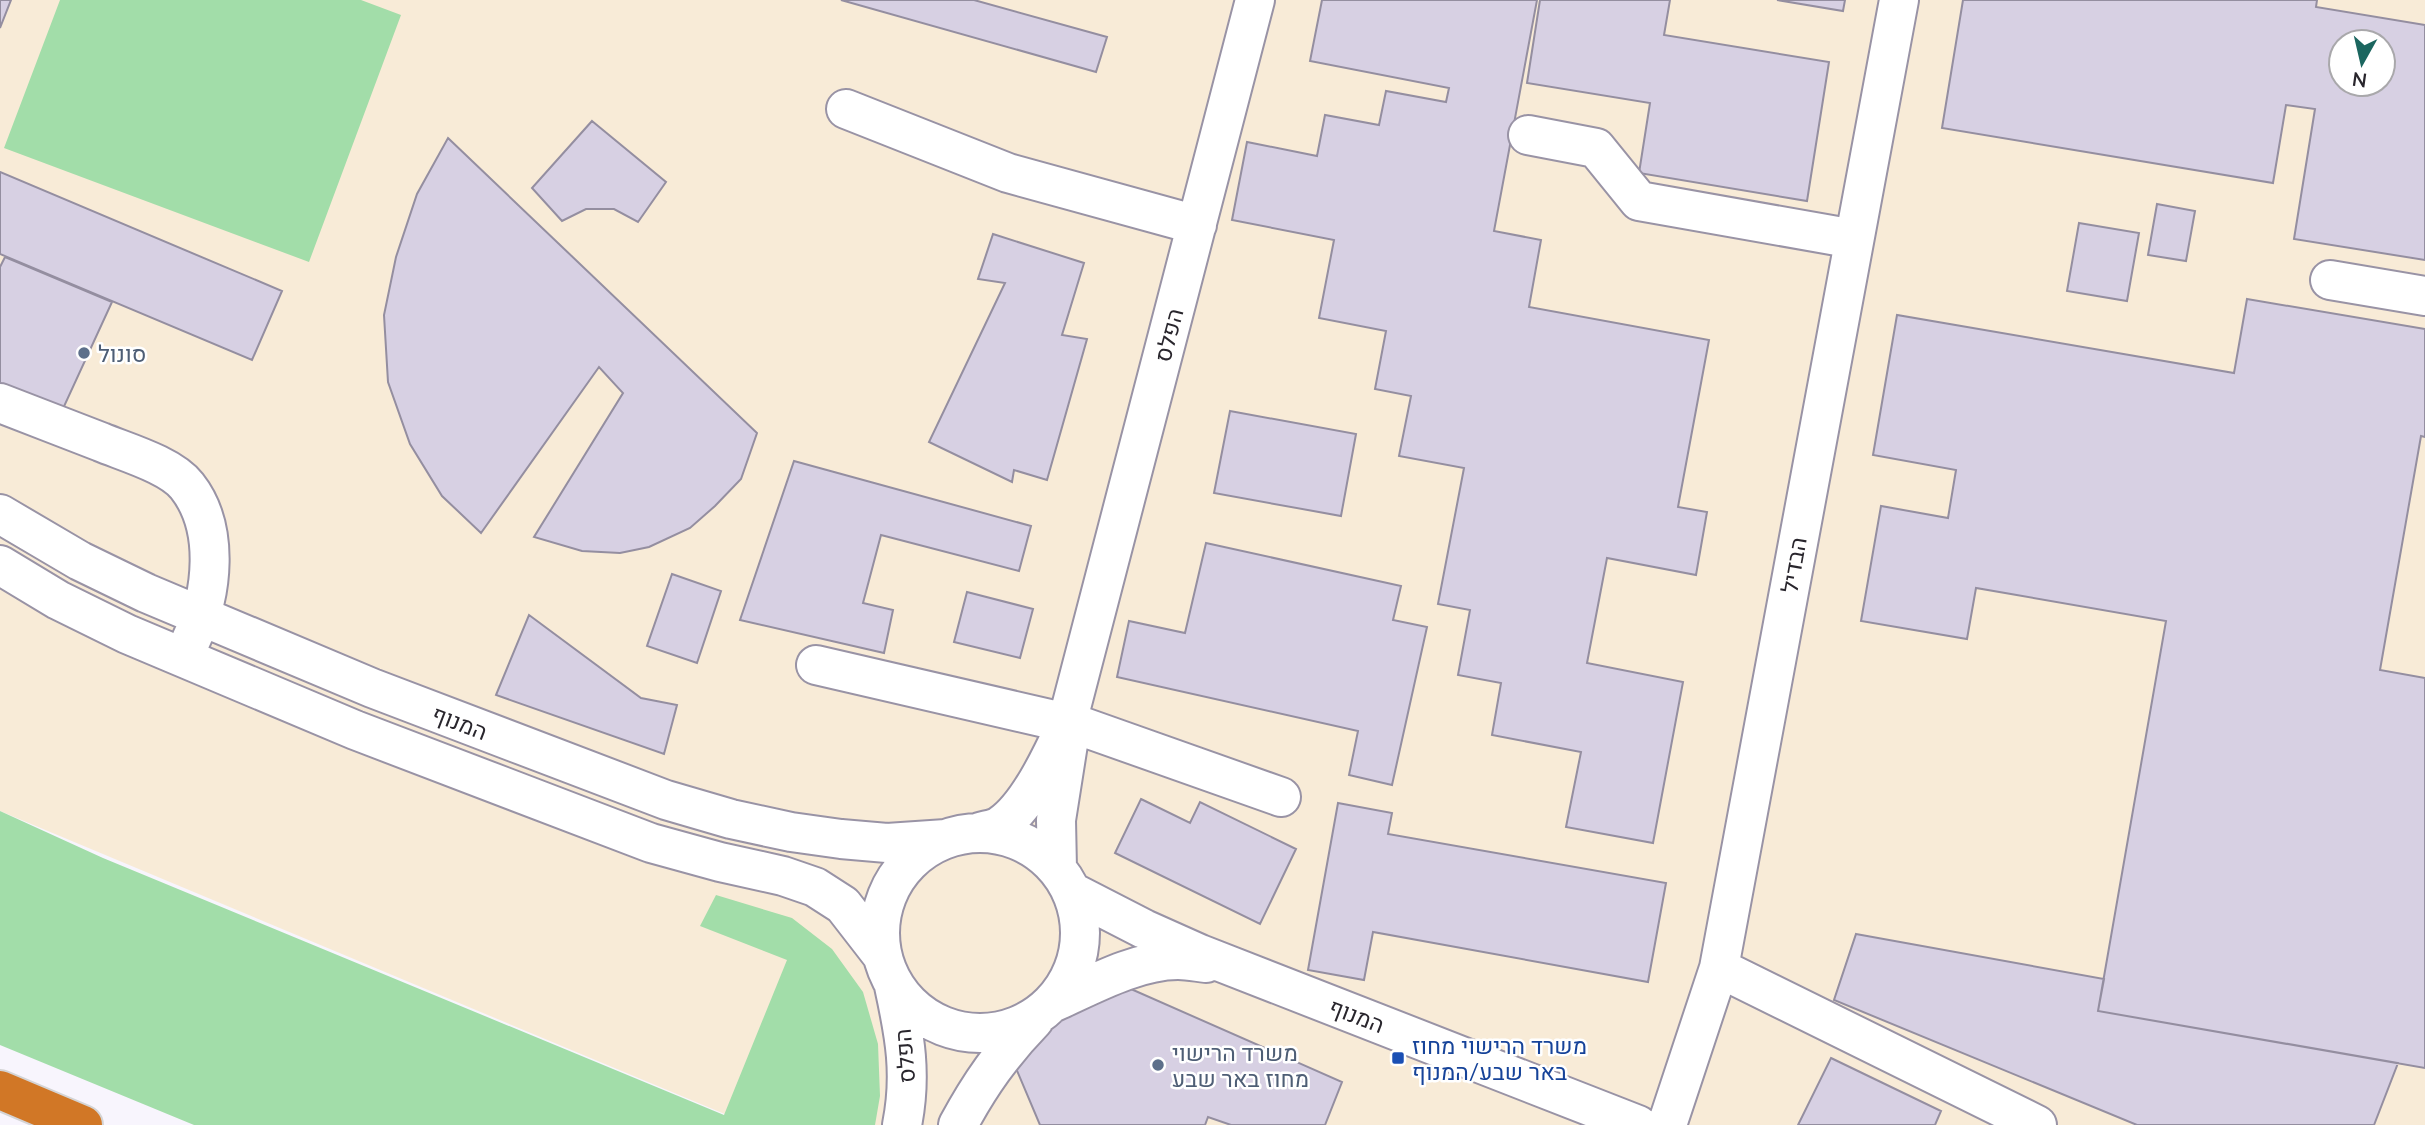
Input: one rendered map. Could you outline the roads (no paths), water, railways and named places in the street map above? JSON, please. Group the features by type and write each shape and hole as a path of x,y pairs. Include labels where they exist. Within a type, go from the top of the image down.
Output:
{"highway":[{"path":"0,1090 83,1125"}],"street":[{"name":"הפלס","path":"1064,880 1056,821 1070,723 1081,670 1254,0"},
{"name":"הבדיל","path":"1667,1125 1719,968 1899,0"},
{"path":"846,109 1008,173 1197,225"},
{"path":"1528,135 1596,148 1639,201 1854,239"},
{"path":"2330,280 2425,296"},
{"path":"0,403 157,464 186,484 201,511 210,549 209,577 202,617 182,657"},
{"name":"המנוף","path":"0,514 80,561 146,593 372,688 666,800 732,819 791,832 841,839 887,843 963,835"},
{"name":"המנוף","path":"0,565 58,600 127,634 355,730 652,843 783,876 815,887 842,905 888,970"},
{"path":"816,665 1070,723 1281,797"},
{"name":"הפלס","path":"963,835 1000,826 1019,806 1046,767 1070,723"},
{"path":"958,1125 980,1085 1000,1057 1046,1009 1067,984 1076,962 1081,938 1079,915 1064,880 1035,849 1009,837 963,835 920,851 900,872 886,897 879,925 888,970 916,1011 945,1027 977,1033 1010,1028 1046,1009"},
{"name":"המנוף","path":"1064,880 1144,929 1617,1121"},
{"name":"המנוף","path":"1046,1009 1106,978 1138,967 1178,960 1232,966"},
{"path":"1719,968 2037,1125"},
{"name":"הפלס","path":"888,970 904,1030 908,1065 907,1100 902,1125"}],"place":[{"name":"סונול","path":"84,353"},
{"name":"משרד הרישוי מחוז באר שבע/המנוף","path":"1398,1058"},
{"name":"משרד הרישוי מחוז באר שבע","path":"1158,1065"}]}
